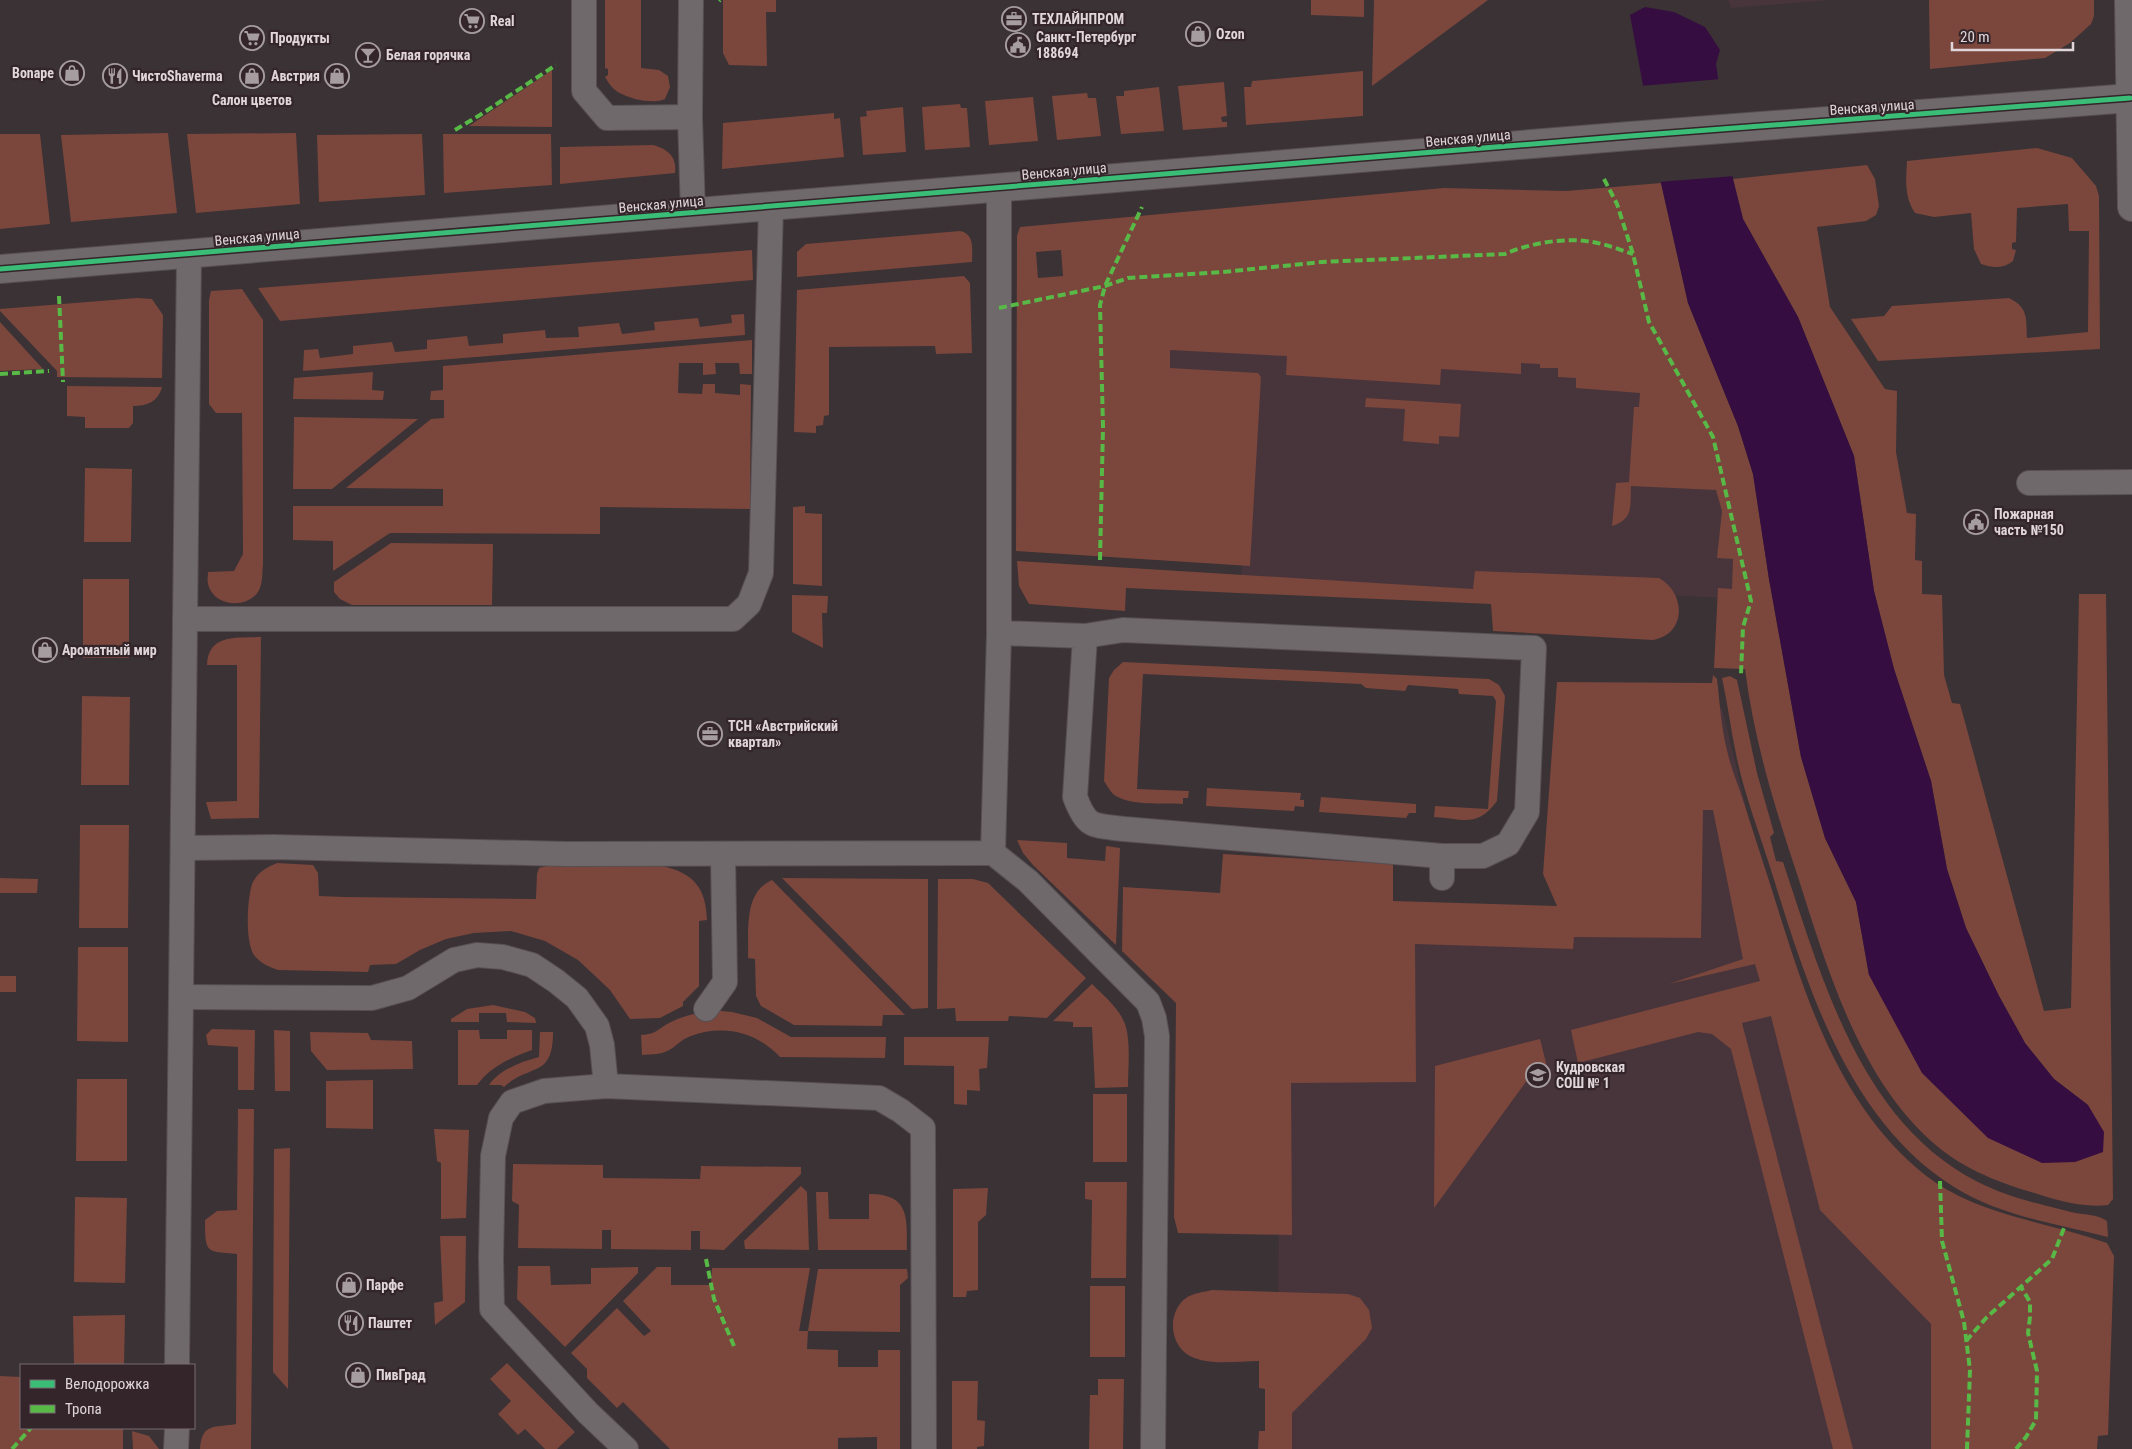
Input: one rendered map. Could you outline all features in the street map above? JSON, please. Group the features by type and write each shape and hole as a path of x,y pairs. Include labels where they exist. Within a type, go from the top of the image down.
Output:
{"street":[{"path":"2128,0 2132,207"},
{"name":"Венская улица","path":"0,270 1630,136 2131,98"}],"lane":[{"path":"584,0 584,91 607,118 690,117"},
{"path":"691,0 690,117 693,213"},
{"path":"993,854 999,633 999,188"},
{"path":"185,619 733,619 749,604 761,573 771,206"},
{"path":"177,1364 189,254"},
{"path":"2029,483 2132,482"},
{"path":"999,633 1085,636 1123,630 1534,648 1527,812 1508,844 1483,856 1442,867 1092,825 1082,816 1075,797 1085,636"},
{"path":"183,848 274,847 566,854 993,854 1028,881 1148,1002 1154,1018 1157,1036 1153,1449"},
{"path":"706,1009 724,982 723,854"},
{"path":"181,997 372,998 408,988 454,960 476,955 503,957 532,965 577,998 597,1026 602,1046 606,1086"},
{"path":"626,1449 588,1413 492,1309 493,1156 502,1118 512,1102 544,1091 606,1086 879,1098 923,1128 924,1449"},
{"path":"176,1429 176,1449"}],"shaded area":[{"path":"605,0 641,0 641,68 659,70 668,76 670,87 665,99 644,101 632,98 617,91 605,77 608,75 608,69 605,68"},
{"path":"723,0 776,0 776,12 766,12 767,66 729,65 723,53"},
{"path":"1311,0 1364,0 1364,17 1311,15"},
{"path":"1374,0 1488,0 1372,86"},
{"path":"1728,0 1829,0 1731,8"},
{"path":"1929,0 2094,0 2094,16 2091,24 2070,43 2045,58 1930,69"},
{"path":"1645,7 1674,12 1705,27 1720,50 1716,64 1733,179 1743,219 1798,317 1854,456 1874,591 1894,669 1931,781 1947,869 1966,928 1999,996 2025,1043 2054,1079 2088,1105 2104,1132 2103,1152 2075,1162 2042,1163 1988,1138 1922,1073 1869,975 1856,902 1825,838 1801,757 1769,579 1753,474 1738,426 1688,303 1661,183 1630,15"},
{"path":"552,70 552,127 469,126"},
{"path":"1363,71 1363,116 1246,125 1244,87 1251,87 1252,81"},
{"path":"1224,82 1227,116 1221,117 1222,122 1227,122 1227,127 1183,130 1178,86"},
{"path":"1159,87 1164,131 1121,134 1116,96 1124,96 1124,91"},
{"path":"1087,93 1088,98 1096,98 1101,136 1057,140 1052,96"},
{"path":"1033,97 1038,141 989,145 985,101"},
{"path":"960,104 961,108 967,108 970,147 925,150 922,107"},
{"path":"903,107 906,152 863,155 860,117 867,116 866,111"},
{"path":"834,113 834,119 840,118 844,157 722,169 723,123"},
{"path":"168,133 177,213 71,222 61,135"},
{"path":"296,133 300,204 196,213 187,134"},
{"path":"0,134 40,134 50,224 0,229"},
{"path":"422,134 425,195 319,202 317,135"},
{"path":"443,134 551,134 552,185 444,193"},
{"path":"653,145 670,154 675,162 675,173 560,184 560,147"},
{"path":"2037,148 2072,158 2096,186 2099,196 2100,349 1878,361 1851,319 1884,316 1892,306 2009,298 2023,310 2026,320 2027,338 2088,332 2089,231 2069,231 2068,204 2017,208 2016,242 2012,243 2012,249 2016,250 2013,261 2002,267 1994,267 1981,264 1974,249 1971,213 1934,217 1915,213 1909,201 1906,188 1907,161"},
{"path":"1867,165 1875,179 1879,206 1876,215 1866,221 1817,227 1830,307 1885,389 1897,391 1896,452 1907,513 1916,514 1915,560 1922,561 1922,594 1942,595 1944,675 1952,703 1960,704 2044,1011 2071,1008 2079,594 2106,594 2113,1199 2108,1205 2079,1204 2040,1195 1991,1178 1966,1166 1931,1141 1883,1085 1864,1052 1848,1018 1821,947 1766,774 1754,722 1745,669 1714,668 1718,588 1732,589 1733,559 1717,558 1722,511 1716,490 1631,486 1630,506 1627,516 1624,520 1612,526 1616,483 1629,482 1634,407 1639,407 1640,393 1576,388 1576,378 1558,377 1558,368 1540,368 1540,364 1521,363 1521,374 1441,369 1440,385 1286,375 1287,356 1170,350 1170,368 1258,373 1261,377 1250,566 1016,551 1017,236 1020,227 1444,188 1566,191 1661,183 1688,303 1738,426 1753,474 1769,579 1801,757 1825,838 1856,902 1869,975 2088,1105 2054,1079 2025,1043 1999,996 1966,928 1947,869 1931,781 1894,669 1874,591 1854,456 1798,317 1743,219 1733,179","holes":["1061,250 1063,276 1038,278 1036,252"]},
{"path":"960,231 968,235 972,243 972,262 797,277 797,252 806,244"},
{"path":"752,250 753,280 280,321 258,288"},
{"path":"1538,254 1707,432 1746,599 1542,589 1475,591 1241,577 1242,563 1110,290"},
{"path":"964,276 970,283 972,353 936,354 935,346 829,347 829,415 824,416 823,425 816,426 816,433 794,432 797,290"},
{"path":"242,289 263,320 263,564 260,589 253,598 238,603 230,603 216,597 211,591 208,584 208,572 234,571 243,554 242,413 216,413 209,404 209,300 211,291"},
{"path":"137,298 152,299 163,315 162,378 57,377 57,371 0,311 0,309"},
{"path":"744,314 745,335 303,371 304,350 318,349 320,358 353,354 353,346 392,342 395,352 427,349 427,340 467,336 469,346 503,343 503,334 545,330 546,338 579,337 578,327 619,323 622,334 655,330 654,322 698,318 700,327 732,323 731,315"},
{"path":"0,322 43,369 0,371"},
{"path":"752,340 752,374 740,374 739,363 715,363 716,374 703,375 703,363 679,363 678,393 702,394 703,384 715,384 715,393 740,395 740,384 751,385 750,509 600,507 600,534 390,533 333,571 333,541 293,540 293,506 443,506 443,489 346,488 431,419 444,418 444,400 430,400 431,391 443,390 443,366"},
{"path":"373,372 372,390 384,391 383,400 293,399 294,378"},
{"path":"67,386 162,387 155,400 143,405 133,406 133,423 129,428 85,428 85,417 67,416"},
{"path":"1366,398 1461,404 1459,437 1439,436 1439,444 1403,441 1405,409 1365,407"},
{"path":"294,417 418,419 332,489 293,489"},
{"path":"85,468 132,469 131,542 84,542"},
{"path":"805,506 805,513 822,514 822,586 793,584 793,507"},
{"path":"391,543 493,544 492,605 352,605 340,599 334,592 334,582"},
{"path":"1017,561 1473,589 1475,571 1659,578 1674,593 1679,612 1677,622 1672,630 1664,636 1653,640 1493,631 1491,604 1126,588 1125,611 1029,604 1019,586"},
{"path":"83,579 129,579 129,658 83,658"},
{"path":"792,595 828,596 827,613 822,613 823,648 792,632"},
{"path":"261,637 259,818 211,819 206,802 237,801 237,665 207,665 209,655 218,642 226,639"},
{"path":"1123,662 1489,679 1499,685 1505,696 1497,801 1483,815 1469,820 1434,817 1435,806 1488,809 1496,701 1493,696 1459,694 1458,689 1408,685 1405,691 1366,688 1361,684 1143,674 1137,789 1189,791 1188,798 1183,798 1183,804 1146,803 1119,798 1113,794 1104,781 1109,678 1114,670"},
{"path":"1713,675 1717,679 1723,733 1730,761 1809,1002 1843,1075 1865,1110 1890,1141 1919,1170 1962,1198 2010,1215 2107,1243 2114,1256 2108,1435 2098,1436 2097,1449 1931,1449 1931,1324 1820,1210 1771,1016 1742,1023 1853,1449 1833,1449 1731,1049 1712,1034 1698,1032 1578,1063 1571,1030 1760,981 1755,964 1669,984 1743,959 1713,810 1703,810 1701,938 1574,937 1573,949 1415,944 1416,1082 1291,1083 1292,1235 1178,1233 1174,1217 1176,1003 1122,951 1123,887 1220,893 1223,854 1393,864 1393,901 1557,906 1543,874 1557,682 1712,683"},
{"path":"1730,676 1737,680 1757,773 1774,833 1770,837 1776,861 1783,862 1813,952 1831,998 1851,1043 1875,1085 1903,1123 1937,1156 1978,1182 2000,1192 2035,1203 2103,1219 2107,1221 2108,1237 2009,1212 1972,1197 1954,1187 1917,1158 1885,1124 1858,1086 1835,1045 1816,1001 1799,956 1748,800 1737,759 1722,678"},
{"path":"82,696 130,697 129,785 81,785"},
{"name":"Кудровская СОШ № 1","path":"1584,702 1722,708 1756,848 1798,999 1940,1323 1940,1449 1277,1449 1280,1074 1219,925 1575,928"},
{"path":"1207,788 1301,793 1300,800 1304,800 1304,807 1295,806 1294,811 1206,806"},
{"path":"1321,797 1416,804 1416,813 1409,813 1406,818 1319,812"},
{"path":"80,825 129,825 128,928 79,928"},
{"path":"1017,840 1067,843 1067,858 1105,861 1106,846 1120,848 1116,945 1033,865 1023,853"},
{"path":"277,863 313,865 318,873 319,896 344,897 536,899 537,874 539,868 546,866 662,866 673,869 690,878 701,891 704,899 707,920 699,921 699,986 683,1002 683,1006 660,1018 630,1019 610,990 578,960 545,941 511,931 474,933 446,939 420,950 396,964 370,965 368,972 278,970 265,964 254,955 248,931 249,900 252,884 262,871"},
{"path":"0,878 38,879 37,893 0,893"},
{"path":"782,878 928,879 928,1008 912,1009"},
{"path":"938,879 973,879 988,883 1086,978 1047,1018 1009,1016 1008,1021 956,1021 955,1008 937,1009"},
{"path":"772,880 905,1015 883,1015 882,1026 794,1025 761,1006 756,996 755,959 748,958 748,925 752,903 756,894"},
{"path":"78,947 128,947 128,1042 77,1041"},
{"path":"0,976 16,976 16,992 0,992"},
{"path":"1092,984 1115,1007 1125,1024 1129,1047 1128,1087 1095,1088 1092,1027 1073,1027 1073,1022 1053,1021"},
{"path":"493,1005 525,1012 535,1018 536,1023 507,1022 506,1013 479,1013 479,1022 451,1022 451,1019 467,1009"},
{"path":"711,1010 732,1012 757,1018 791,1037 886,1037 885,1058 780,1057 761,1041 750,1036 727,1031 703,1032 687,1037 665,1052 642,1055 641,1035 653,1033 679,1018"},
{"path":"212,1029 255,1030 254,1090 238,1090 238,1047 208,1045 206,1035"},
{"path":"274,1030 290,1031 290,1091 275,1091"},
{"path":"458,1030 479,1030 480,1039 507,1039 507,1030 532,1030 532,1050 502,1063 482,1078 477,1085 458,1085"},
{"path":"310,1032 368,1033 371,1040 412,1041 413,1069 327,1070 311,1051"},
{"path":"540,1032 553,1032 552,1047 549,1057 544,1064 504,1087 501,1085 489,1085 505,1070 539,1057"},
{"path":"904,1037 989,1037 987,1068 979,1069 980,1091 967,1090 967,1105 954,1104 954,1066 904,1065"},
{"path":"1540,1039 1548,1071 1531,1075 1434,1208 1435,1066"},
{"path":"77,1079 127,1079 127,1161 76,1161"},
{"path":"373,1080 373,1129 326,1128 326,1081"},
{"path":"1093,1094 1127,1094 1127,1162 1093,1162"},
{"path":"238,1109 254,1109 251,1449 200,1449 201,1440 207,1430 236,1424 237,1254 209,1249 206,1239 205,1220 217,1211 237,1210"},
{"path":"434,1129 469,1130 466,1218 441,1219 441,1163 437,1161"},
{"path":"290,1148 288,1389 273,1372 274,1149"},
{"path":"513,1164 603,1165 603,1178 700,1179 701,1166 801,1167 801,1174 724,1250 700,1249 700,1231 691,1231 691,1250 611,1249 611,1230 602,1230 602,1249 518,1248 519,1205 512,1201"},
{"path":"1085,1182 1127,1182 1126,1278 1091,1278 1092,1200 1085,1199"},
{"path":"801,1186 807,1192 809,1250 745,1249 744,1241"},
{"path":"988,1188 986,1215 978,1222 978,1290 967,1291 966,1297 953,1297 953,1189"},
{"path":"816,1192 828,1192 829,1219 869,1219 869,1194 892,1198 899,1203 906,1218 907,1250 818,1250"},
{"path":"75,1197 127,1198 125,1283 74,1282"},
{"path":"440,1236 466,1236 465,1302 435,1325 434,1303 443,1301"},
{"path":"518,1266 550,1266 551,1285 591,1284 591,1268 638,1267 638,1273 565,1347 517,1299"},
{"path":"657,1267 671,1267 671,1285 711,1285 712,1268 810,1268 799,1331 808,1331 807,1349 838,1350 838,1367 878,1367 878,1350 900,1350 900,1449 877,1449 877,1437 838,1438 838,1449 670,1449 623,1402 617,1408 587,1378 587,1369 571,1353 617,1308 644,1336 651,1331 623,1301"},
{"path":"818,1269 907,1269 908,1278 900,1285 900,1332 808,1331"},
{"path":"1090,1286 1125,1286 1125,1357 1090,1357"},
{"path":"1212,1290 1348,1294 1360,1298 1369,1310 1372,1328 1366,1339 1292,1413 1292,1449 1258,1449 1259,1431 1265,1431 1265,1389 1259,1388 1259,1361 1224,1362 1198,1359 1183,1351 1174,1337 1173,1320 1180,1304 1192,1295"},
{"path":"125,1315 124,1364 74,1364 73,1316"},
{"path":"507,1363 575,1432 557,1449 545,1449 525,1429 518,1435 498,1414 511,1401 490,1379"},
{"path":"0,1376 20,1377 20,1429 123,1429 123,1449 0,1449"},
{"path":"1098,1379 1124,1379 1123,1449 1089,1449 1090,1395 1098,1395"},
{"path":"952,1381 978,1381 977,1420 985,1421 984,1446 977,1447 977,1449 952,1449"},
{"path":"132,1431 149,1436 159,1449 133,1449"}],"pier":[{"path":"1721,79 1735,176 1658,182 1640,86"}],"marked path":[{"path":"455,130 556,65"},
{"path":"1604,179 1617,204 1633,254 1649,322 1713,437 1751,601 1743,627 1741,674"},
{"path":"1100,560 1103,427 1100,305 1105,286 1142,207"},
{"path":"999,308 1105,286 1128,278 1223,272 1322,262 1505,254 1537,244 1571,240 1597,243 1633,254"},
{"path":"59,296 63,382"},
{"path":"0,374 49,371"},
{"path":"1940,1181 1942,1241 1964,1322 1970,1370 1967,1449"},
{"path":"1966,1341 1987,1317 2052,1259 2064,1228"},
{"path":"706,1259 714,1299 734,1346"},
{"path":"2016,1449 2036,1420 2037,1371 2028,1333 2030,1302 2021,1287"},
{"path":"12,1449 30,1429"}],"cycle path":[{"path":"0,269 1630,136 2130,98"}],"place":[{"name":"ТЕХЛАЙНПРОМ","path":"1014,19"},
{"name":"Real","path":"472,21"},
{"name":"Ozon","path":"1198,34"},
{"name":"Продукты","path":"252,38"},
{"name":"Санкт-Петербург 188694","path":"1018,45"},
{"name":"Белая горячка","path":"368,55"},
{"name":"Bonape","path":"72,73"},
{"name":"ЧистоShaverma","path":"115,76"},
{"name":"Салон цветов","path":"252,76"},
{"name":"Австрия","path":"337,76"},
{"name":"Пожарная часть №150","path":"1976,522"},
{"name":"Ароматный мир","path":"45,650"},
{"name":"ТСН «Австрийский квартал»","path":"710,734"},
{"name":"Кудровская СОШ № 1","path":"1538,1075"},
{"name":"Парфе","path":"349,1285"},
{"name":"Паштет","path":"351,1323"},
{"name":"ПивГрад","path":"358,1375"}]}
